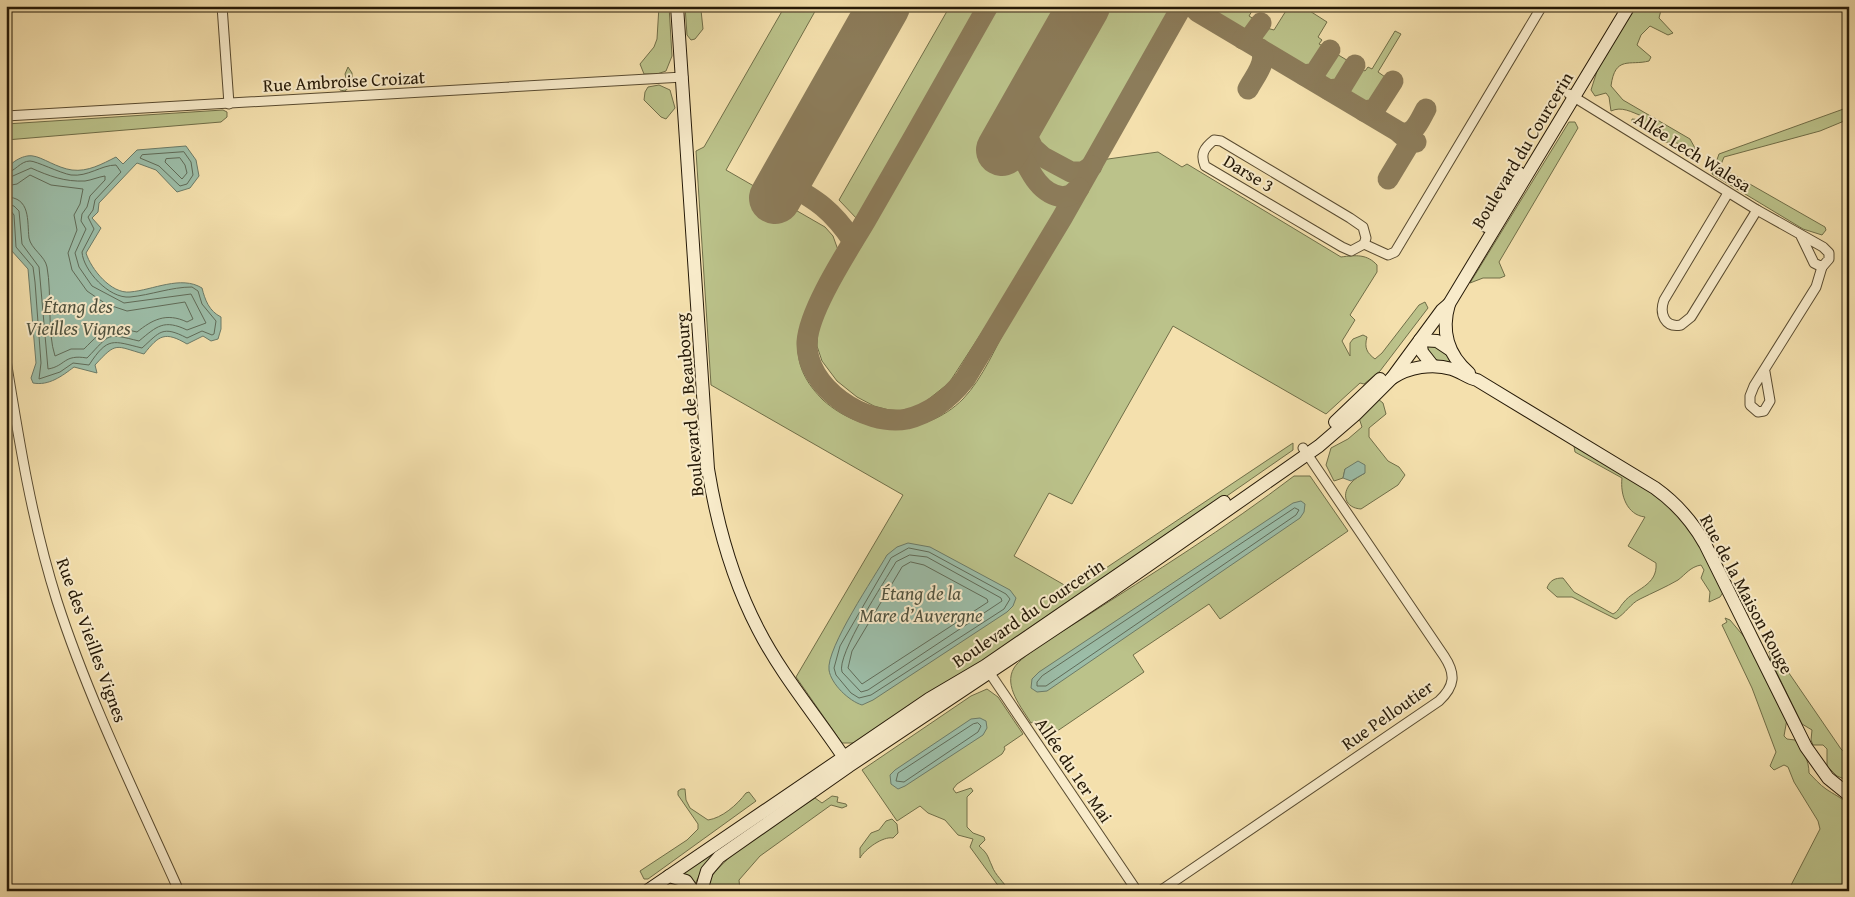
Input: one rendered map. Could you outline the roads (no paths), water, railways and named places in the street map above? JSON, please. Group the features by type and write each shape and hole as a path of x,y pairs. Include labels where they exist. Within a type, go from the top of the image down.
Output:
{"main road":[{"name":"Boulevard de Beaubourg","path":"677,6 708,469 713,499 733,568 758,630 846,762"},
{"name":"Boulevard du Courcerin","path":"1571,96 1621,6"},
{"name":"Boulevard du Courcerin","path":"647,891 988,670 1348,422 1394,373 1446,307 1446,295 1459,272 1630,6"},
{"path":"1446,307 1445,322 1449,349"},
{"path":"1433,366 1424,356 1420,340 1437,342 1449,349 1458,362 1477,380"},
{"path":"1394,373 1433,366 1452,369 1477,380"},
{"name":"Rue de la Maison Rouge","path":"1477,380 1655,488 1681,510 1704,544 1806,747 1824,773 1849,795"},
{"name":"Boulevard du Courcerin","path":"700,891 707,871 720,857 846,762"},
{"path":"669,876 686,882 693,891"}],"street":[{"path":"222,6 228,104"},
{"path":"1364,244 1388,255 1395,252 1542,6"},
{"name":"Rue Ambroise Croizat","path":"6,116 683,78"},
{"name":"Allée Lech Walesa","path":"1571,96 1728,193 1827,250 1829,258 1822,267 1816,287 1765,372"},
{"name":"Darse 3","path":"1214,140 1221,141 1363,227 1366,238 1364,244 1351,251 1342,247 1205,166 1202,158 1204,151 1214,140"},
{"path":"1728,193 1664,300 1662,311 1666,322 1671,325 1681,325 1691,317 1757,210"},
{"path":"1801,236 1814,263 1822,267"},
{"name":"Rue des Vieilles Vignes","path":"6,360 29,493 60,609 96,705 179,891"},
{"name":"Rue Pelloutier","path":"1160,891 1439,701 1452,685 1454,675 1449,664 1305,451"},
{"name":"Allée du 1er Mai","path":"988,670 1138,891"}],"water":[{"name":"Étang des Vieilles Vignes","path":"186,146 196,160 199,176 190,188 177,192 156,170 137,163 99,203 98,212 92,218 101,228 86,253 97,273 109,285 123,292 139,291 176,283 194,284 202,288 208,305 213,312 221,317 221,329 218,339 211,341 203,336 187,344 173,337 163,337 158,339 144,354 122,348 113,349 95,365 97,373 74,367 50,382 33,383 31,378 36,363 28,269 11,250 6,192 6,173 9,166 16,160 29,156 37,157 66,169 84,170 116,157 123,164 137,150"},
{"path":"1358,461 1365,465 1365,473 1351,481 1343,478 1345,469"},
{"path":"1301,501 1305,504 1304,512 1300,518 1047,691 1037,692 1031,688 1032,679 1039,672 1293,503"},
{"name":"Étang de la Mare d’Auvergne","path":"908,543 930,547 1010,590 1016,598 1013,606 1007,612 873,700 862,705 841,691 833,681 829,670 830,660 843,629 887,555 897,547"},
{"path":"980,718 986,721 987,728 983,735 905,786 898,789 891,784 890,775 895,770 971,719"}]}
